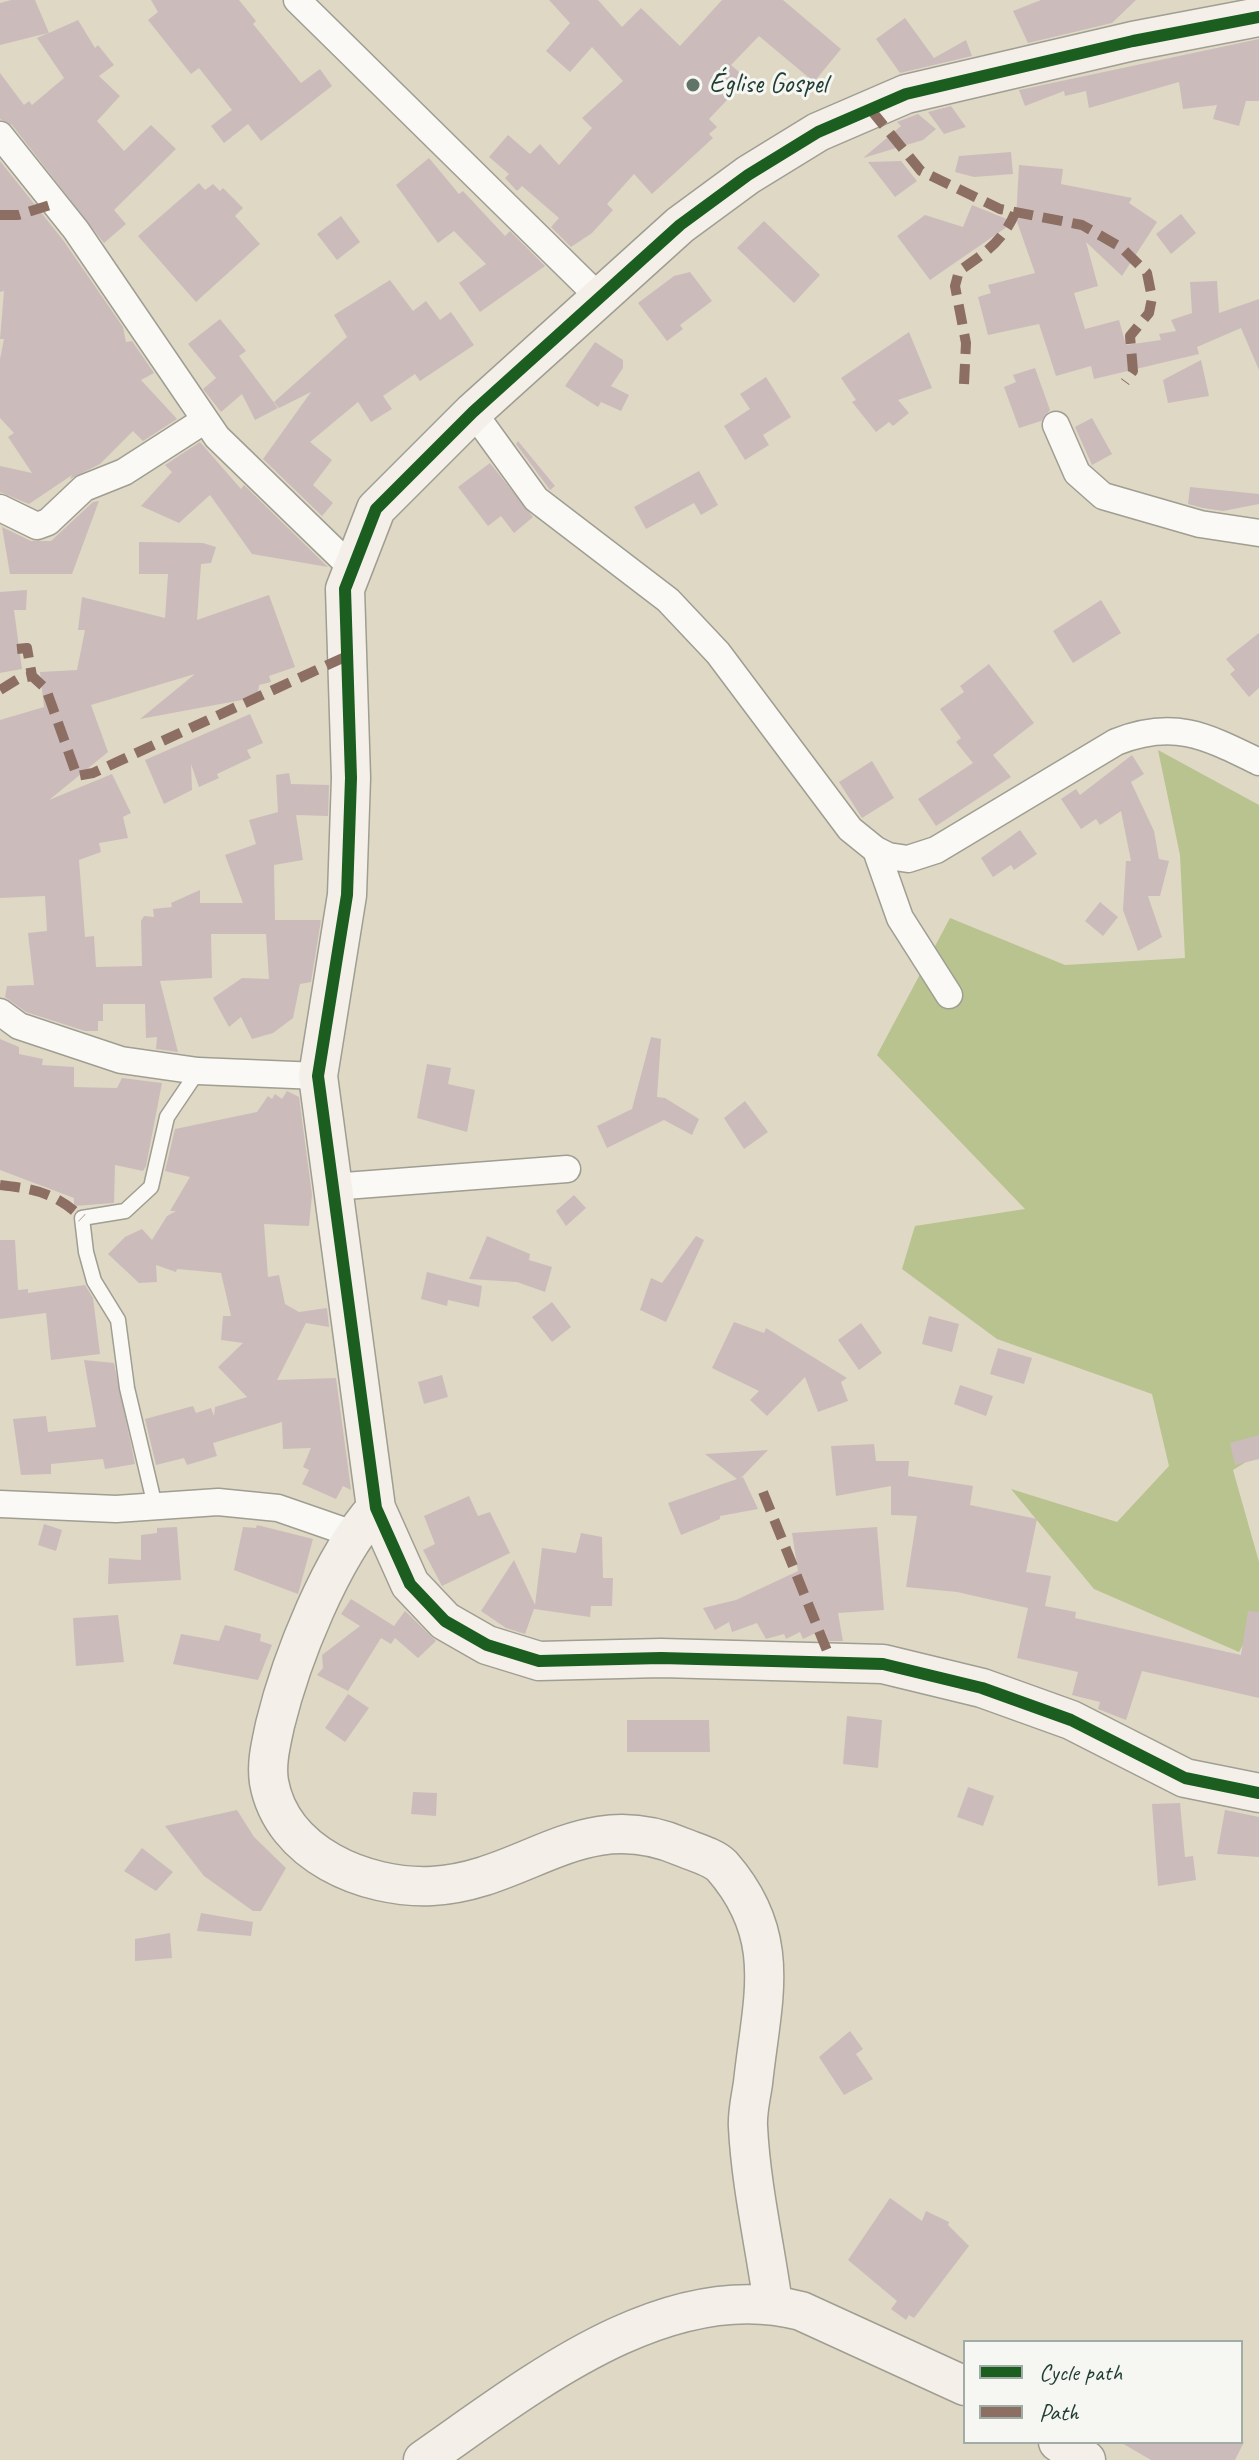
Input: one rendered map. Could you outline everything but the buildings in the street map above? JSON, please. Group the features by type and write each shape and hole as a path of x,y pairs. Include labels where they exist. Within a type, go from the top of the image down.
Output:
{"street":[{"path":"297,0 600,298"},
{"path":"1259,17 1133,41 906,94 818,132 748,175 680,225 473,412 376,509 345,589 351,778 347,895 318,1076 332,1187 364,1521 410,1584 445,1621 487,1645 539,1661 661,1658 883,1664 982,1688 1071,1720 1185,1778 1259,1793"},
{"path":"0,135 76,230 227,448 351,567"},
{"path":"473,412 536,499 668,600 718,653 833,808 876,850 900,918 949,995"},
{"path":"0,508 37,526 48,522 84,488 124,472 205,420"},
{"path":"1056,425 1077,473 1103,496 1200,524 1259,533"},
{"path":"876,850 908,859 936,850 1116,742 1142,732 1168,729 1196,734 1259,762"},
{"path":"0,1012 19,1026 121,1060 198,1071 318,1076"},
{"path":"332,1187 567,1169"},
{"path":"0,1504 116,1509 218,1502 364,1521"},
{"path":"364,1521 301,1647 280,1706 268,1755 269,1782 278,1809 299,1840 333,1865 374,1880 432,1886 498,1873 572,1840 617,1832 665,1840 719,1863 752,1907 766,1962 748,2125 773,2304"},
{"path":"423,2460 592,2348 683,2311 773,2304 801,2311 882,2345 963,2385"},
{"path":"1061,2444 1086,2460"}],"lane":[{"path":"155,1506 127,1388 118,1320 94,1281 86,1252 82,1218 125,1211 151,1187 167,1117 198,1071"}],"green space":[{"path":"1158,750 1259,805 1259,1454 1233,1470 1259,1562 1259,1615 1239,1652 1094,1589 1011,1489 1117,1522 1169,1466 1152,1394 997,1339 902,1269 915,1226 1025,1209 877,1055 950,918 1065,965 1185,958 1180,855"}],"marked path":[{"path":"871,110 921,171 1000,209 1082,225 1122,248 1147,273 1152,298 1149,313 1130,336 1133,371 1125,382"},
{"path":"0,215 18,215 50,205"},
{"path":"964,384 966,343 955,286 959,271 999,239 1015,213"},
{"path":"17,649 27,648 32,676"},
{"path":"0,690 18,679 32,676 46,689 77,776 93,773 347,656"},
{"path":"0,1185 44,1194 63,1203 82,1218"},
{"path":"763,1492 832,1663"}],"cycle path":[{"path":"1259,17 1133,41 906,94 818,132 748,175 680,225 473,412 376,509 345,589 351,778 347,895 318,1076 376,1508 410,1584 445,1621 487,1645 539,1661 661,1658 883,1664 982,1688 1071,1720 1185,1778 1259,1793"}],"place":[{"name":"Église Gospel","path":"693,85"}]}
